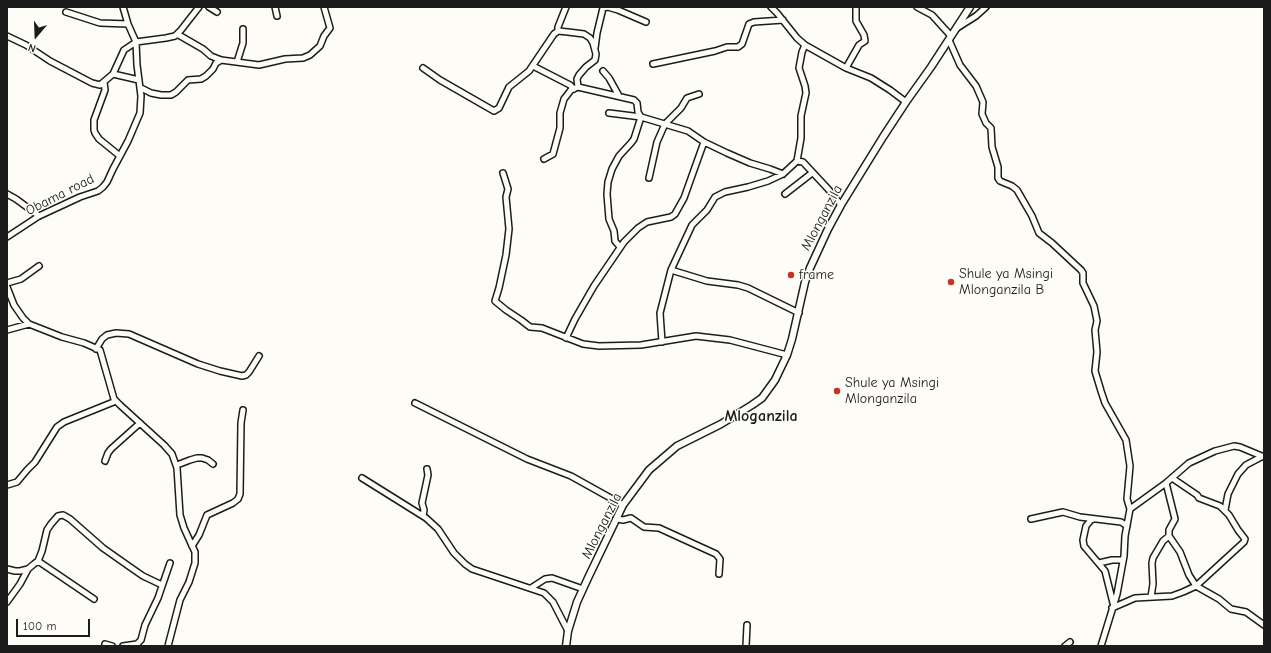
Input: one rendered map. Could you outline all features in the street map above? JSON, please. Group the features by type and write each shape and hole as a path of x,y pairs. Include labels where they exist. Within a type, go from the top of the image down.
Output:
{"street":[{"path":"7,36 26,45 50,61 92,83 99,85 113,74 124,50 136,42 166,38 177,34 199,7"},
{"path":"209,7 218,12"},
{"path":"275,7 277,16"},
{"path":"177,34 221,60 259,65 285,59 303,58 310,55 320,46 330,28 324,7"},
{"path":"558,31 558,26 566,7"},
{"path":"595,49 603,8 608,7 618,10 646,22"},
{"path":"771,7 797,38 805,45 846,68 871,78 906,102"},
{"path":"846,68 859,45 865,41 864,35 856,21 856,7"},
{"path":"917,7 932,15 950,38 960,65 976,86 983,102 982,114 986,123 991,128 992,143 998,167 998,180 1012,186 1017,190 1032,216 1039,233 1078,266 1083,273 1083,283 1094,306 1096,318 1095,330 1097,352 1095,371 1105,403 1127,444 1130,472 1127,499 1130,509 1125,536 1123,560 1117,594 1101,646"},
{"name":"Mlonganzila","path":"566,646 568,630 583,589 623,505 649,470 677,446 735,416 762,398 775,380 787,355 792,339 805,282 826,232 841,205 906,102 931,68 970,7"},
{"path":"956,28 976,16 986,7"},
{"name":"Obama road","path":"7,238 39,216 80,197 98,191 107,182 128,142 140,113 141,88 136,65 136,42 128,24 125,8"},
{"path":"66,12 100,23 128,24"},
{"path":"653,64 715,51 727,46 738,48 742,44 749,24 754,22 783,20"},
{"path":"236,62 243,42 243,29"},
{"path":"423,68 440,80 494,111 498,108 509,87 526,74 552,36 558,31 584,34 593,43 596,56 595,60 579,75 576,88"},
{"path":"662,342 660,313 671,270 692,225 707,210 714,197 725,192 768,181 783,174 797,161 801,138 801,116 806,93 806,86 799,68 805,45"},
{"path":"141,88 161,95 171,95 188,80 206,76 213,69 216,63 221,60"},
{"path":"532,66 576,88 619,96 636,101 641,117 632,142 616,160 607,194 609,219 614,231 615,241 620,248"},
{"path":"603,71 609,78 619,96"},
{"path":"113,74 139,80"},
{"path":"104,82 105,90 93,123 94,130 99,139 120,156"},
{"path":"544,159 553,154 560,128 560,113 564,98 569,92 576,88"},
{"path":"649,178 657,142 664,124 680,108 687,98 698,94"},
{"path":"609,113 641,117 688,131 704,142 750,163 770,168 783,174"},
{"path":"566,338 594,286 620,248 638,228 647,222 671,217 675,214 684,198 704,142"},
{"path":"797,161 802,162 841,205"},
{"path":"503,173 508,189 506,197 509,229 506,255 495,301 530,327 542,328 583,344 599,346 641,345 696,336 730,340 787,355"},
{"path":"785,194 812,173"},
{"path":"7,194 39,216"},
{"path":"7,283 20,280 39,266"},
{"path":"671,270 707,281 738,285 748,288 799,313"},
{"path":"7,287 14,305 29,324 62,337 84,343 101,352 114,399 169,450 177,465 180,515 194,552 194,568 180,600 168,646"},
{"path":"7,330 29,324"},
{"path":"96,349 102,339 107,335 116,333 129,334 198,364 220,372 242,376 249,372 259,356"},
{"path":"7,485 17,482 35,462 57,427 64,422 116,401"},
{"path":"415,403 527,459 571,476 623,505"},
{"path":"192,546 199,535 206,515 234,503 240,494 241,423 243,410"},
{"path":"106,461 108,453 111,449 140,423"},
{"path":"1130,509 1166,483 1189,463 1215,451 1234,446 1263,457"},
{"path":"1225,510 1228,494 1238,474 1246,465 1263,457"},
{"path":"177,465 197,458 202,458 213,464"},
{"path":"423,516 424,510 422,503 428,475 427,469"},
{"path":"362,478 423,516 438,529 454,553 472,569 544,593 554,602 568,630"},
{"path":"1113,606 1135,598 1172,596 1184,592 1196,586 1244,542 1245,539 1225,510 1215,503 1199,498 1197,495 1172,478"},
{"path":"1166,483 1175,519 1169,530 1169,536 1180,552 1189,575 1196,586 1219,599 1231,609 1246,612 1264,625"},
{"path":"1031,519 1063,512 1094,519 1121,522 1127,526"},
{"path":"7,602 20,584 28,568 38,560 42,551 47,530 54,519 63,515 70,519 103,548 143,576 162,585"},
{"path":"617,519 623,520 631,518 644,527 659,528 716,554 720,559 719,574"},
{"path":"1094,519 1091,520 1086,526 1083,540 1084,546 1099,563 1106,575 1113,606"},
{"path":"1151,597 1153,584 1153,558 1163,541 1169,536"},
{"path":"38,560 94,599"},
{"path":"1099,563 1112,560 1123,560"},
{"path":"123,646 137,644 141,640 145,625 158,598 170,563"},
{"path":"7,569 15,571 28,568"},
{"path":"531,588 545,579 552,578 583,589"},
{"path":"746,646 747,625"},
{"path":"105,644 112,646"}],"place":[{"name":"frame","path":"791,275"},
{"name":"Shule ya Msingi Mlonganzila B","path":"951,282"},
{"name":"Shule ya Msingi Mlonganzila","path":"837,391"}],"district":[{"name":"Mloganzila","path":"761,416"}]}
